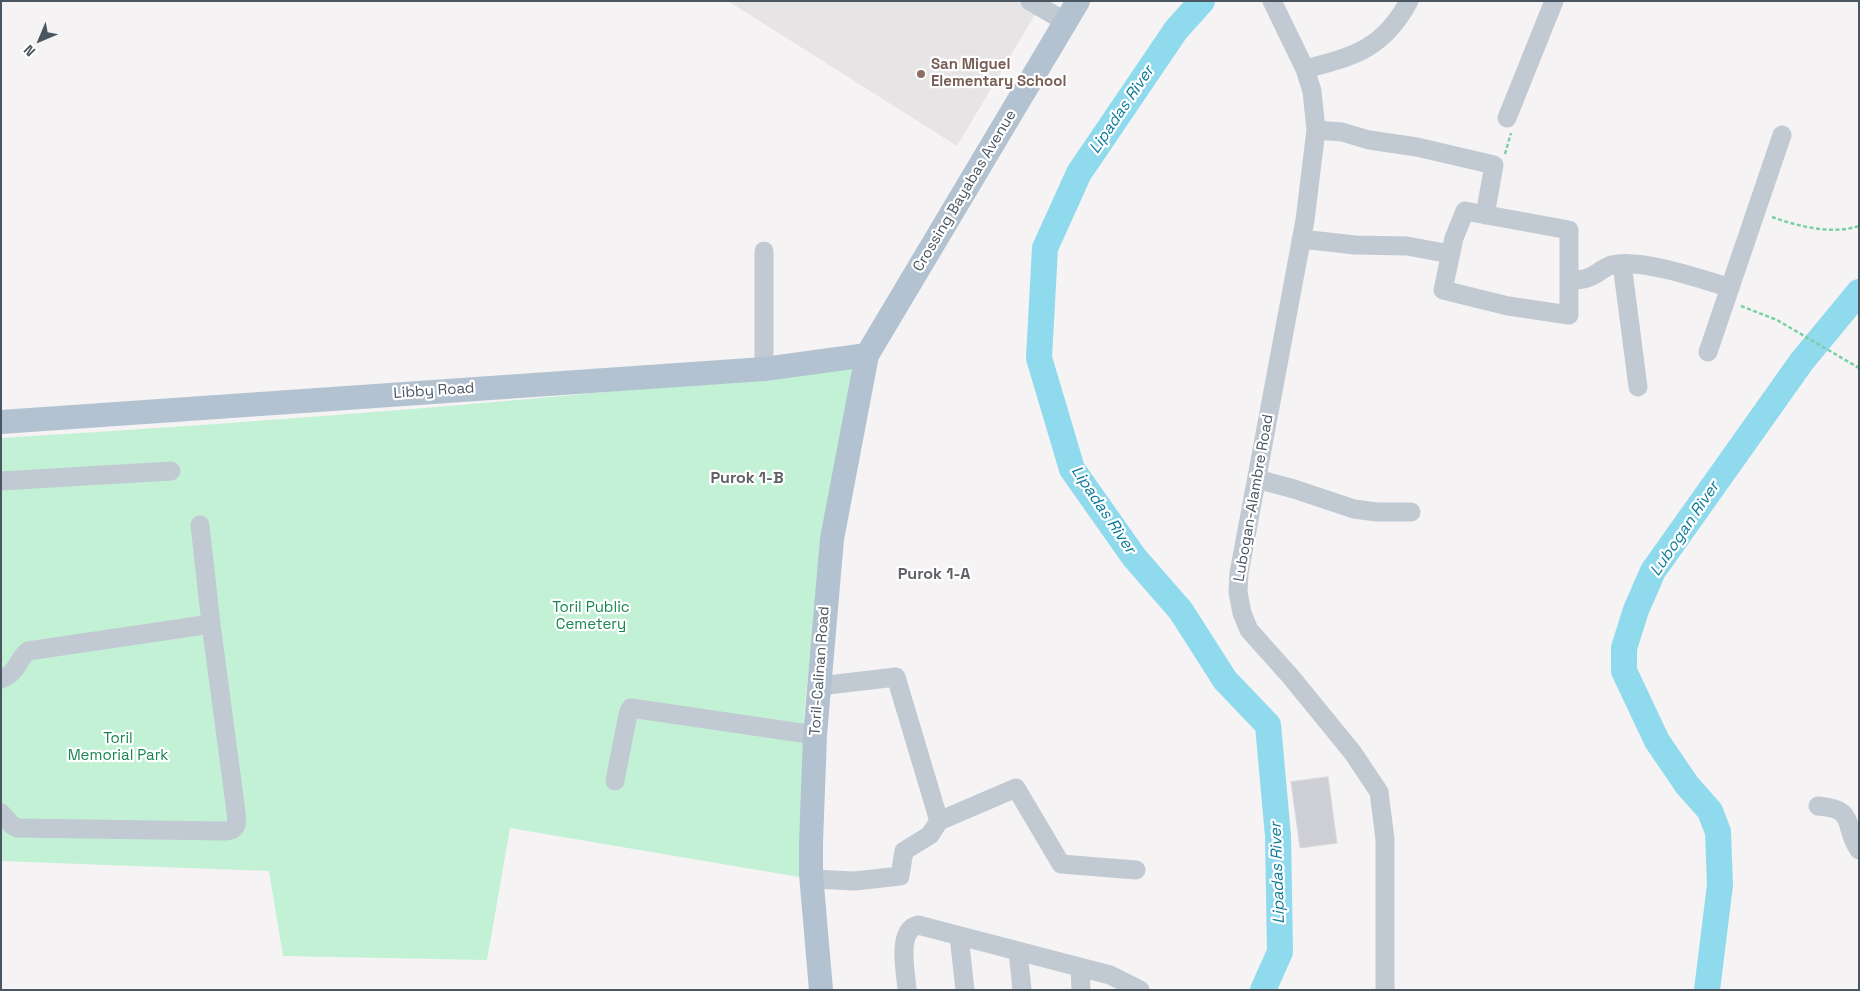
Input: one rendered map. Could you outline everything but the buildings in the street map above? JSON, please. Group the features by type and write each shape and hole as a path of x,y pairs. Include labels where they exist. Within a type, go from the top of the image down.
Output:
{"main road":[{"name":"Crossing Bayabas Avenue","path":"867,355 1078,1"},
{"name":"Libby Road","path":"1,422 764,369 867,355"},
{"name":"Toril-Calinan Road","path":"821,990 811,843 815,735 832,539 867,355"}],"street":[{"path":"1030,1 1066,22"},
{"name":"Lubogan-Alambre Road","path":"1272,1 1305,69 1312,91 1316,130 1301,239 1239,573 1238,592 1242,613 1249,630 1291,677 1353,753 1380,792 1385,839 1386,990"},
{"path":"1305,69 1346,58 1369,47 1392,27 1409,1"},
{"path":"1507,118 1554,1"},
{"path":"1316,130 1342,132 1369,140 1417,147 1494,164 1485,215"},
{"path":"1708,352 1782,135"},
{"path":"1465,211 1569,230 1569,315 1508,306 1443,290 1450,254 1465,211"},
{"path":"1301,239 1355,246 1407,246 1450,254"},
{"path":"764,252 764,369"},
{"path":"1569,281 1584,280 1612,264 1648,266 1678,272 1728,294"},
{"path":"1622,264 1638,387"},
{"path":"1,482 171,471"},
{"path":"1257,479 1354,509 1377,512 1410,512"},
{"path":"1,813 17,828 223,831 234,829 237,824 200,524"},
{"path":"1,679 14,672 23,655 28,650 211,624"},
{"path":"819,686 896,677 939,821"},
{"path":"615,781 629,711 632,708 815,735"},
{"path":"812,879 855,881 900,876 904,852 930,835 939,821 1016,788 1061,864 1136,870"},
{"path":"1818,806 1838,809 1846,816 1855,844 1859,850"},
{"path":"907,990 903,950 909,929 918,925 1110,975 1140,990"},
{"path":"959,936 965,990"},
{"path":"1018,951 1022,990"},
{"path":"1080,967 1081,990"}],"path":[{"path":"1494,164 1502,162 1506,152 1511,127 1507,118"},
{"path":"1756,212 1783,221 1824,229 1859,226"},
{"path":"1728,294 1841,356 1859,368"}],"shaded area":[{"name":"San Miguel Elementary School","path":"728,1 1043,1 957,146"}],"green space":[{"name":"Toril Public Cemetery","path":"859,367 825,515 804,712 799,877 510,828 487,960 283,956 269,871 1,861 1,438 431,407"}],"waterway":[{"name":"Lipadas River","path":"1202,1 1176,30 1079,173 1045,248 1039,358 1072,469 1134,557 1181,611 1225,680 1268,725 1278,836 1280,952 1263,990"},
{"name":"Lubogan River","path":"1707,990 1720,885 1718,832 1710,811 1687,785 1657,741 1624,671 1624,648 1636,610 1653,571 1802,361 1859,292"}],"place":[{"name":"San Miguel Elementary School","path":"921,74"}],"district":[{"name":"Purok 1-B","path":"747,479"},
{"name":"Purok 1-A","path":"934,575"}],"park label":[{"name":"Toril Memorial Park","path":"118,748"}]}
